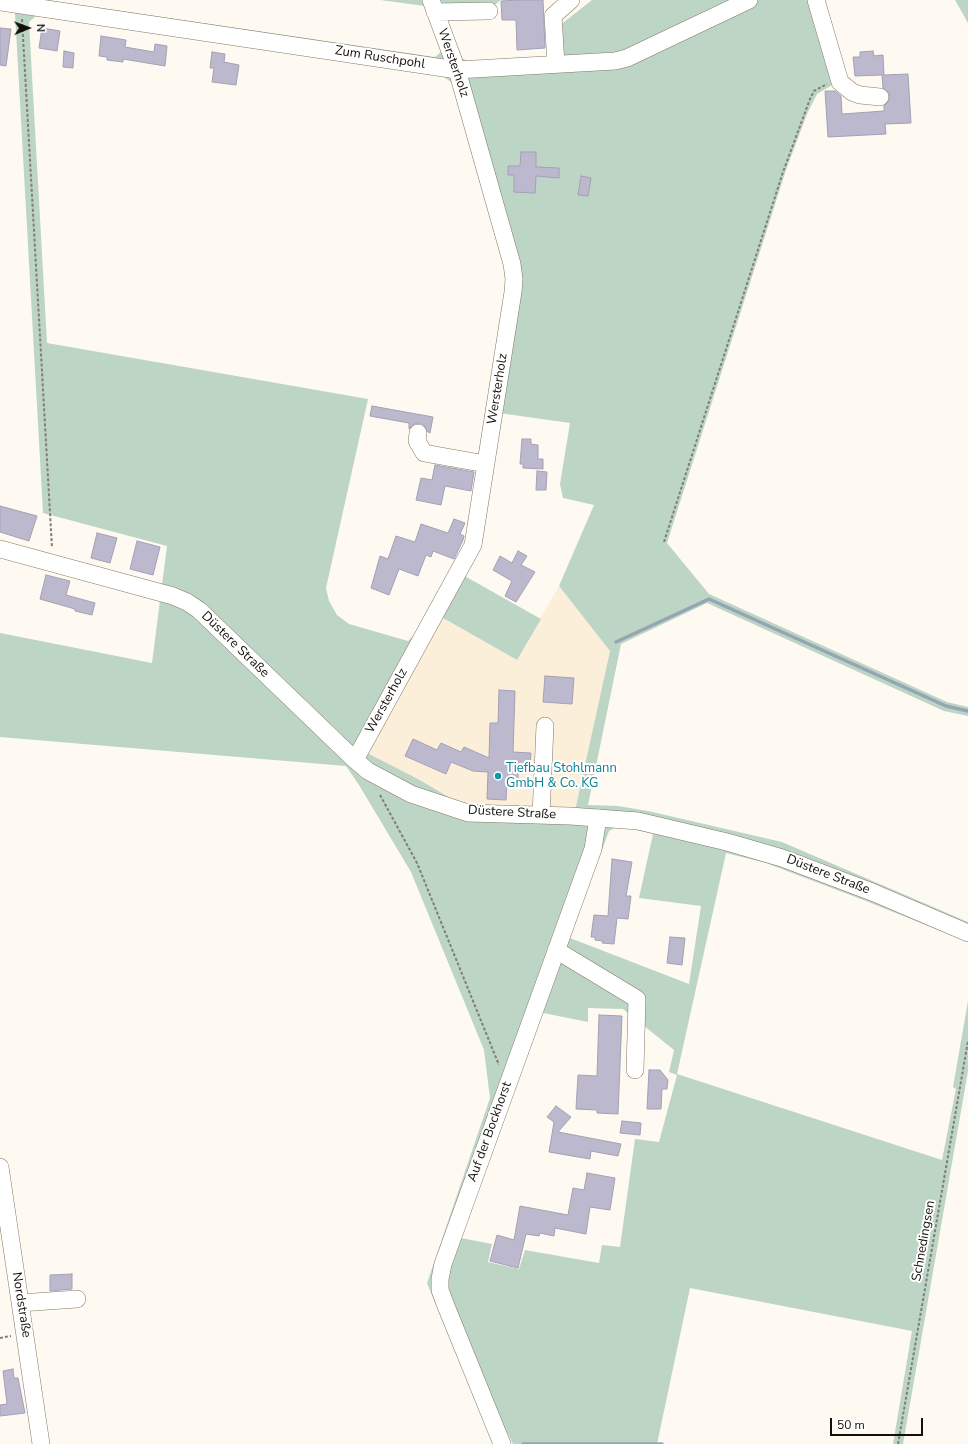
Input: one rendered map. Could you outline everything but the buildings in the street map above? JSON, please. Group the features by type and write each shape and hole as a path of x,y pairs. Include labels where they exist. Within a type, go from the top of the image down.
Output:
{"street":[{"path":"556,64 553,16 571,0"},
{"name":"Zum Ruschpohl","path":"0,2 457,70 615,61 627,58 748,0"},
{"path":"816,0 838,77 844,86 852,92 860,95 880,97"},
{"path":"433,6 489,11"},
{"name":"Wersterholz","path":"361,765 473,545 514,279 512,264 457,70 433,6"},
{"path":"418,433 417,441 424,453 486,464"},
{"name":"Düstere Straße","path":"0,549 174,596 187,602 199,610 361,765 411,794 468,812 598,818 649,823 782,858 872,892 968,933"},
{"path":"540,815 545,726"},
{"name":"Auf der Bockhorst","path":"502,1444 446,1306 440,1290 440,1279 443,1264 592,849 598,818"},
{"path":"556,950 637,999 635,1070"},
{"name":"Nordstraße","path":"0,1167 41,1444"},
{"path":"20,1303 77,1299"}],"path":[{"path":"22,5 52,563"},
{"path":"664,542 781,179 810,99 814,91 838,77"},
{"path":"361,765 417,863 489,1040 506,1087"},
{"name":"Schnedingsen","path":"898,1444 968,1041"}],"shaded area":[{"path":"559,586 610,651 576,806 572,814 469,809 365,752 436,614 516,660"}],"green space":[{"path":"10,0 46,0 435,57 442,51 425,6 380,0 501,0 496,4 459,6 439,2 460,57 467,61 561,57 559,26 592,0 821,0 841,80 817,94 807,114 786,170 667,543 709,594 947,702 968,707 968,716 944,711 707,603 621,644 588,805 618,806 648,811 782,842 968,922 968,942 766,863 726,853 677,1074 942,1160 956,1089 953,1087 968,1001 968,1071 903,1444 893,1444 912,1331 690,1288 657,1444 513,1444 504,1426 487,1428 427,1283 490,1098 484,1050 411,872 346,766 0,737 0,633 152,663 167,546 43,513 15,13","holes":["36,16 443,76 452,83 507,266 508,281 499,413 570,423 560,484 563,498 594,505 559,586 610,651 576,806 572,814 469,809 416,778 365,752 436,614 408,641 349,624 337,615 329,601 326,588 368,399 47,343 29,22","618,826 653,834 639,898 701,906 689,984 570,938 609,831","588,1008 623,1009 674,1050 669,1072 677,1075 659,1142 635,1139 620,1247 602,1245 599,1263 525,1250 519,1269 488,1262 492,1244 461,1238 543,1013 588,1022"]},
{"path":"955,0 968,0 968,23"},
{"path":"461,574 541,619 517,660 436,614"}],"waterway":[{"path":"616,642 709,599 946,706 968,711"},
{"path":"523,1444 662,1444"}],"place":[{"name":"Tiefbau Stohlmann GmbH & Co. KG","path":"498,776"}]}
